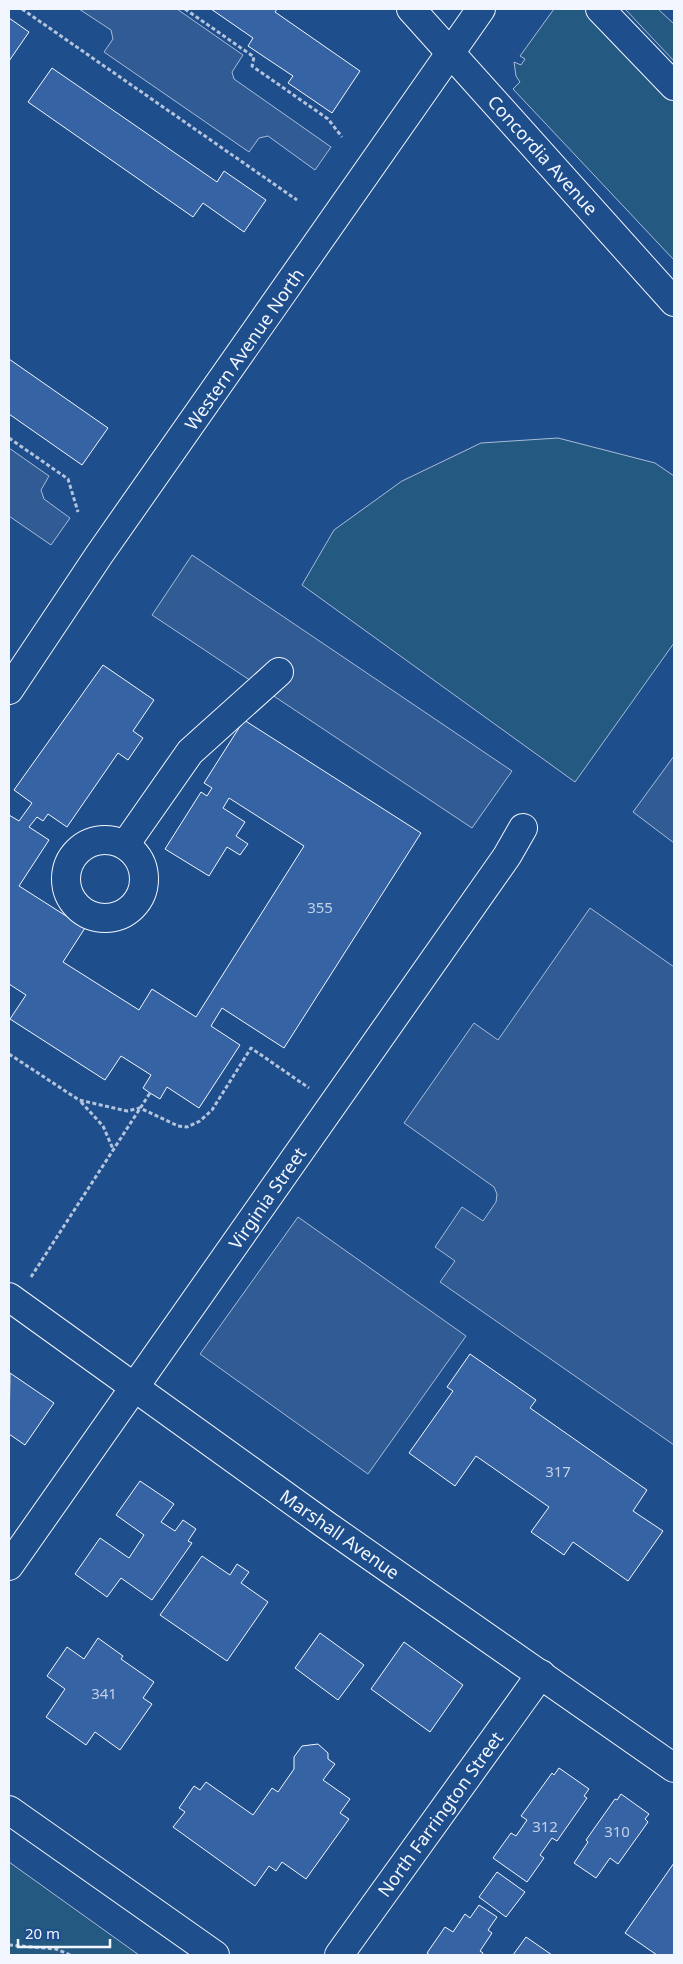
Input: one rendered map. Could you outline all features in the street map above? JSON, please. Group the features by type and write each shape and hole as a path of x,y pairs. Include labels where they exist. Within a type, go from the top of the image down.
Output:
{"main road":[{"name":"Concordia Avenue","path":"411,9 674,302"},
{"name":"Western Avenue North","path":"9,690 99,555 481,9"},
{"path":"600,9 674,86"},
{"path":"125,845 190,752 279,672"},
{"name":"Virginia Street","path":"9,1566 506,856 523,828"},
{"name":"Marshall Avenue","path":"12,1300 135,1386 326,1525 674,1768"},
{"name":"North Farrington Street","path":"339,1955 541,1674"},
{"path":"9,1810 214,1955"}],"path":[{"path":"22,9 297,200"},
{"path":"185,9 254,57 252,66 328,119 342,137"},
{"path":"9,438 68,479 78,512"},
{"path":"79,1100 126,1111 140,1108 178,1126 187,1127 200,1121 212,1110 251,1048 333,1104"},
{"path":"9,1054 79,1100 94,1114 103,1126 113,1150"},
{"path":"12,1300 150,1093"},
{"path":"9,1945 56,1949 70,1955"}],"shaded area":[{"path":"79,9 177,9 243,55 232,72 234,79 331,147 315,170 268,136 259,138 249,152 104,52 113,39 111,30"},
{"path":"554,9 587,9 674,100 674,260 513,89 520,82 516,76 514,62 521,65 525,59 520,56"},
{"path":"625,9 658,9 674,24 674,61"},
{"path":"558,438 655,463 674,476 674,643 575,782 302,585 334,530 402,481 481,443"},
{"path":"9,448 49,476 41,490 44,499 70,518 51,545 9,516"},
{"path":"192,555 512,771 472,828 152,615"},
{"path":"674,756 674,843 633,812"},
{"path":"590,908 674,967 674,1445 440,1282 455,1261 435,1247 462,1207 483,1221 496,1202 497,1194 494,1187 404,1123 474,1023 498,1040"},
{"path":"298,1217 466,1336 368,1474 200,1354"},
{"path":"9,1862 139,1955 9,1955"}],"building":[{"path":"211,9 277,9 275,12 360,71 332,113 288,83 293,76 248,46 253,38"},
{"path":"9,18 29,32 9,61"},
{"path":"52,68 217,182 224,171 266,200 244,232 203,203 193,217 28,102"},
{"path":"9,359 108,428 82,465 9,414"},
{"path":"103,665 154,700 133,731 143,738 128,760 118,753 67,827 48,814 43,821 37,817 29,827 49,840 19,886 85,928 63,962 139,1010 152,989 196,1017 304,846 229,798 223,808 245,822 236,836 248,844 240,855 227,847 209,876 165,849 201,792 207,796 212,788 204,783 244,720 421,833 284,1048 222,1008 211,1026 240,1045 199,1108 167,1087 160,1099 150,1093 143,1088 151,1075 121,1056 105,1080 10,1019 26,995 9,984 9,815 19,821 32,803 14,790"},
{"path":"470,1354 536,1400 530,1408 647,1490 633,1511 663,1531 628,1581 573,1542 564,1555 531,1532 549,1507 476,1456 455,1486 409,1453 453,1391 447,1387"},
{"path":"10,1373 54,1403 25,1445 9,1434"},
{"path":"140,1481 174,1504 161,1522 175,1531 183,1520 196,1529 188,1541 192,1543 152,1600 121,1578 107,1597 75,1574 100,1538 129,1558 144,1535 116,1515"},
{"path":"202,1556 230,1575 237,1564 249,1572 241,1583 268,1602 227,1661 160,1615"},
{"path":"320,1633 364,1665 338,1700 295,1668"},
{"path":"98,1638 123,1656 121,1659 154,1682 143,1698 152,1704 120,1750 95,1732 86,1745 46,1717 65,1689 47,1676 67,1647 84,1659"},
{"path":"404,1642 463,1685 430,1732 371,1689"},
{"path":"318,1744 328,1753 328,1759 335,1764 323,1780 350,1799 340,1813 349,1819 306,1879 282,1862 276,1871 269,1866 255,1886 173,1827 185,1812 179,1808 194,1786 200,1790 206,1782 253,1815 272,1788 278,1792 294,1769 294,1757 302,1746"},
{"path":"559,1768 589,1789 584,1796 587,1798 557,1841 552,1838 540,1855 544,1858 527,1882 493,1858 511,1833 516,1836 527,1820 521,1816 552,1773 554,1775"},
{"path":"621,1794 649,1814 645,1819 648,1822 618,1864 610,1858 596,1878 574,1863 588,1842 586,1840 615,1799 617,1800"},
{"path":"674,1863 674,1955 657,1955 625,1933"},
{"path":"497,1872 525,1892 506,1917 479,1897"},
{"path":"479,1905 497,1917 488,1930 492,1933 480,1951 483,1953 482,1955 430,1955 427,1953 445,1927 453,1932 465,1914 470,1918"},
{"path":"526,1937 552,1955 513,1955"}]}
